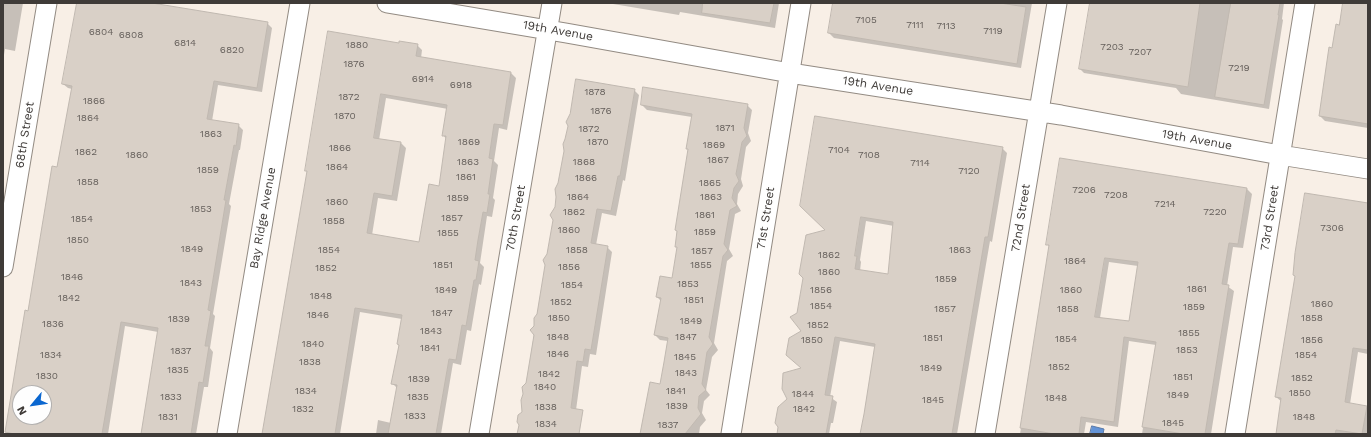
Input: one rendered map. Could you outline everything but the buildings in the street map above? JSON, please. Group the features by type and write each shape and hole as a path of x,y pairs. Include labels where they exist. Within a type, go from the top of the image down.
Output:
{"street":[{"name":"68th Street","path":"3,268 47,3"},
{"name":"Bay Ridge Avenue","path":"227,434 300,3"},
{"name":"19th Avenue","path":"388,3 548,29 790,73 1039,111 1280,155 1368,169"},
{"name":"70th Street","path":"479,434 552,3"},
{"name":"71st Street","path":"731,434 801,3"},
{"name":"72nd Street","path":"985,434 1057,3"},
{"name":"73rd Street","path":"1235,434 1305,3"}],"water":[{"path":"1092,426 1104,429 1103,434 1090,434"}]}
